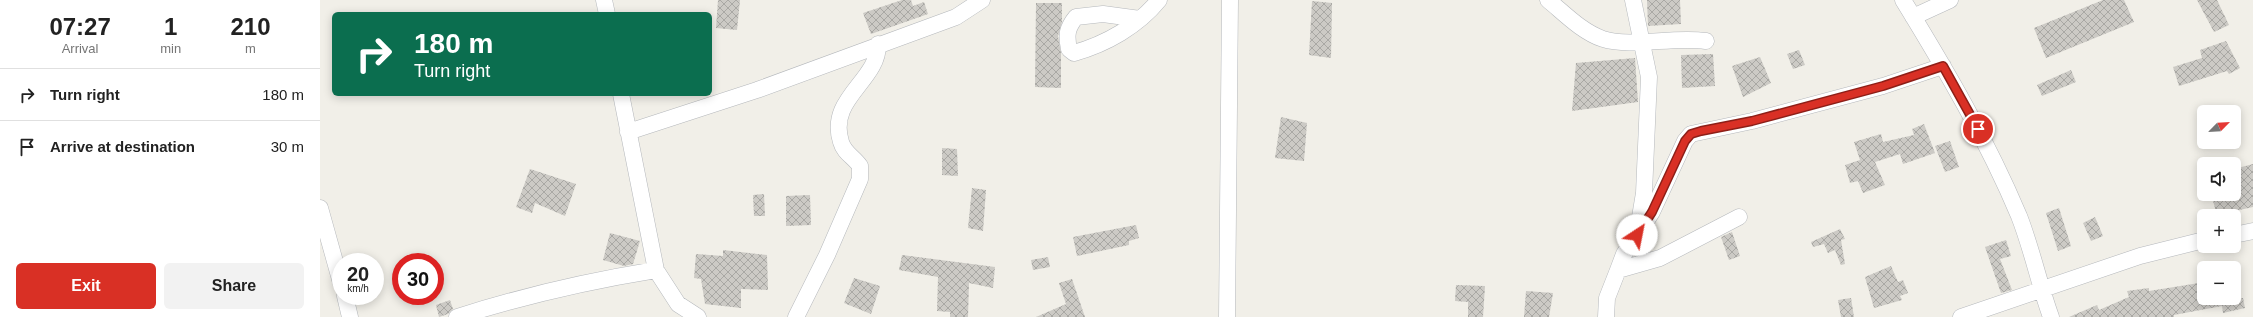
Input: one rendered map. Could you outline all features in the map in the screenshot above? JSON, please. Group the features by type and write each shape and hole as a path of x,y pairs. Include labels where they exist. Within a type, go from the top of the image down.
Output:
{"street":[{"path":"604,0 606,12"},
{"path":"628,132 757,90 878,44 956,17 982,0"},
{"path":"1140,18 1150,11 1159,0"},
{"path":"1227,317 1230,0"},
{"path":"1548,0 1587,30 1602,38 1618,42 1641,42 1676,38 1706,41"},
{"path":"1633,0 1641,42 1646,57 1648,77 1644,193 1637,235"},
{"path":"1903,0 1943,66 2000,172 2020,218 2041,291 2051,317"},
{"path":"1913,17 1950,0"},
{"path":"796,317 827,254 860,179 860,166 849,156 841,142 839,124 842,110 847,98 875,60 878,44"},
{"path":"1606,317 1607,298 1624,254 1652,212 1685,141 1691,134 1752,121 1883,86 1943,66"},
{"path":"621,96 656,270 678,304 698,317"},
{"path":"320,208 332,253"},
{"path":"1618,270 1660,258 1739,217"},
{"path":"2241,234 2253,232"},
{"path":"1961,317 2140,256 2197,242"},
{"path":"457,317 514,299 591,281 656,270"},
{"path":"347,305 350,317"}],"building":[{"path":"718,0 740,0 737,30 716,28"},
{"path":"902,0 911,0 913,6 924,2 928,14 871,34 863,13"},
{"path":"1647,0 1680,0 1681,24 1648,26"},
{"path":"2103,0 2124,0 2134,22 2046,58 2034,28"},
{"path":"2197,0 2217,0 2229,25 2214,32"},
{"path":"1312,1 1332,3 1331,58 1309,55"},
{"path":"1036,3 1062,3 1062,22 1058,36 1061,53 1061,88 1035,87"},
{"path":"2226,41 2240,68 2229,74 2227,71 2179,86 2173,67 2202,58 2200,50"},
{"path":"1799,50 1805,65 1793,69 1787,54"},
{"path":"1713,54 1715,86 1682,88 1681,55"},
{"path":"1760,57 1771,83 1743,97 1732,66"},
{"path":"1635,58 1638,102 1572,111 1576,63"},
{"path":"2071,70 2076,82 2042,96 2037,85"},
{"path":"1281,117 1307,123 1304,161 1275,158"},
{"path":"1924,124 1935,153 1903,164 1900,154 1875,162 1885,185 1863,193 1858,181 1850,183 1845,165 1860,160 1854,142 1881,134 1883,142 1914,135 1912,129"},
{"path":"1950,141 1959,167 1945,172 1935,146"},
{"path":"942,148 957,149 958,176 942,175"},
{"path":"2253,164 2253,207 2241,210 2215,209 2213,201 2241,201 2241,167"},
{"path":"530,169 576,184 565,216 535,203 532,213 516,207"},
{"path":"972,188 986,190 983,231 968,228"},
{"path":"764,194 765,216 754,216 753,195"},
{"path":"810,195 811,225 786,226 786,196"},
{"path":"2059,208 2071,246 2058,251 2046,213"},
{"path":"2095,217 2103,236 2091,241 2083,223"},
{"path":"1136,225 1139,238 1129,241 1129,245 1077,256 1073,237"},
{"path":"1840,229 1845,239 1841,240 1845,264 1841,265 1835,250 1828,253 1824,244 1813,247 1811,242"},
{"path":"1732,232 1740,256 1729,260 1721,237"},
{"path":"610,233 640,241 633,264 624,266 603,260"},
{"path":"2006,240 2011,256 2000,259 2012,290 2001,293 1985,247"},
{"path":"723,250 767,255 768,290 741,289 741,308 705,304 701,279 694,278 696,254 723,256"},
{"path":"902,255 995,267 993,288 969,283 968,317 950,317 950,312 937,311 938,277 899,270"},
{"path":"1048,257 1050,267 1033,270 1031,260"},
{"path":"1891,266 1898,282 1903,280 1908,293 1900,296 1902,300 1874,308 1865,277"},
{"path":"854,278 880,286 871,314 844,303"},
{"path":"1072,279 1085,317 1036,317 1066,304 1059,283"},
{"path":"2197,283 2197,305 2241,305 2241,298 2243,298 2245,308 2223,313 2222,306 2174,315 2174,317 2069,317 2097,305 2099,310 2129,297 2127,291 2149,288 2149,291"},
{"path":"1456,285 1485,286 1483,317 1468,317 1468,302 1455,301"},
{"path":"1526,291 1553,293 1549,317 1524,317"},
{"path":"1851,298 1854,317 1841,317 1838,300"},
{"path":"450,300 453,309 448,314 439,317 436,305 444,305 444,302"}],"route":[{"path":"1637,235 1652,212 1685,141 1691,134 1752,121 1883,86 1943,66 1978,129"}]}
